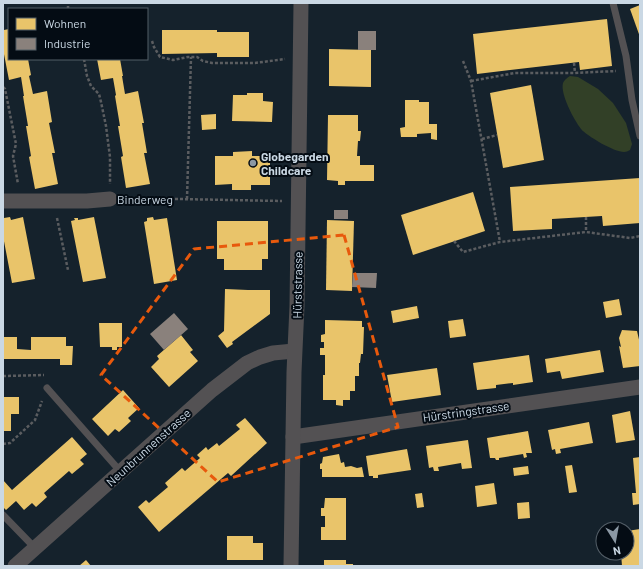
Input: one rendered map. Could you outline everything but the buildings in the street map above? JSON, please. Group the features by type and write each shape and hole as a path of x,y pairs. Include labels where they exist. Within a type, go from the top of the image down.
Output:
{"street":[{"name":"Hürststrasse","path":"291,566 294,350 297,298 301,3"},
{"name":"Binderweg","path":"3,201 87,201 110,199"},
{"name":"Neunbrunnenstrasse","path":"15,566 212,390 247,363 273,353 294,350"},
{"name":"Hürstringstrasse","path":"293,437 640,387"}],"lane":[{"path":"613,3 626,56 632,100 640,136"},
{"path":"47,388 120,471"},
{"path":"3,515 35,548"}],"path":[{"path":"152,41 160,57 172,60 197,57 203,61 212,63 255,63 289,59"},
{"path":"188,199 191,57"},
{"path":"84,60 86,76 91,86 99,94 106,126 111,170 110,199"},
{"path":"463,61 471,81 500,242"},
{"path":"574,63 575,72"},
{"path":"471,81 514,71 628,71"},
{"path":"3,87 5,89 16,144 13,156 21,200"},
{"path":"482,139 497,135"},
{"name":"Binderweg","path":"110,199 128,198 287,201"},
{"path":"53,200 68,270"},
{"path":"586,217 586,232"},
{"path":"454,241 463,252 500,242 586,232 630,238 640,236"},
{"path":"3,376 44,374 47,388 35,420 10,443 3,444"}],"highlighted area":[{"path":"344,235 398,427 218,482 101,375 194,249"}],"green space":[{"path":"570,76 578,77 598,89 613,103 626,123 632,144 630,150 624,152 608,147 581,129 571,113 564,94 563,83"}],"place":[{"name":"Globegarden Childcare","path":"253,163"}]}
